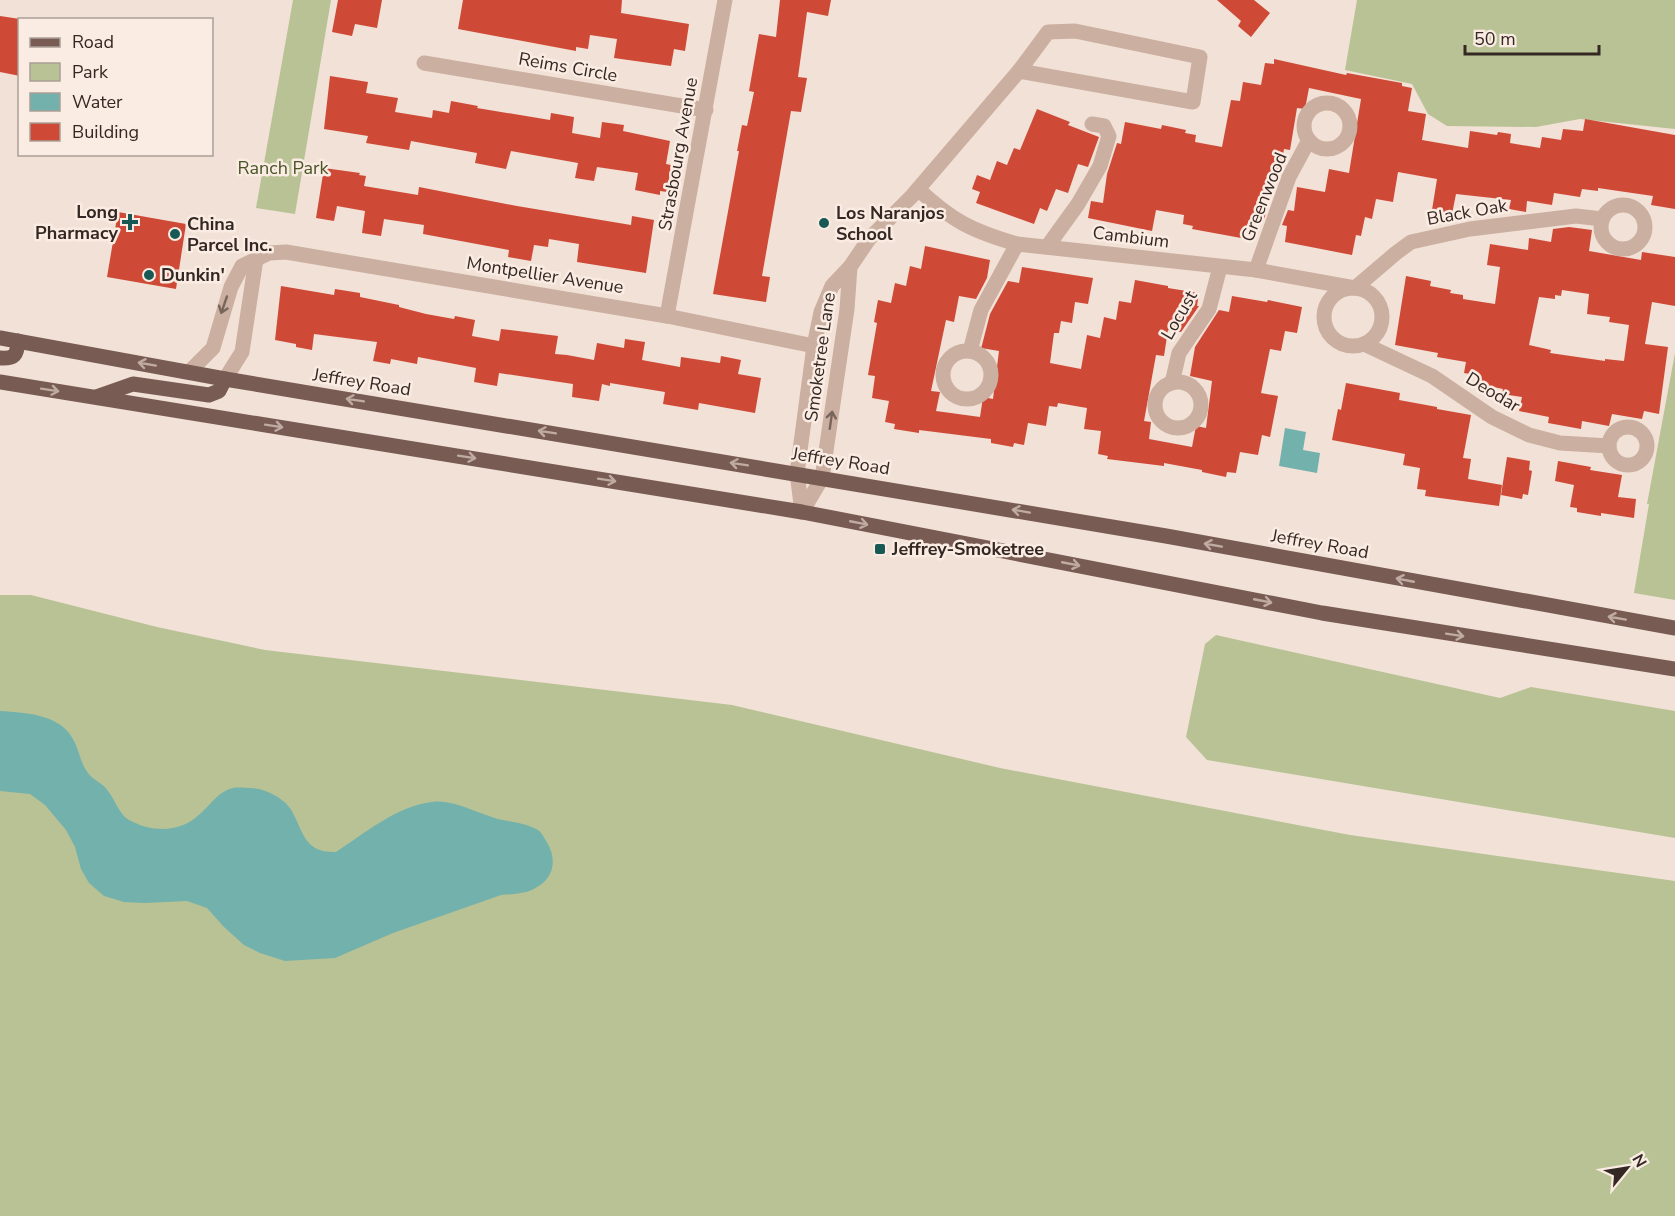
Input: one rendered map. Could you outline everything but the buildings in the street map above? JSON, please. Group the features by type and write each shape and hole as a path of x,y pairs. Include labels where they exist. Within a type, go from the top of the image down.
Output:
{"main road":[{"name":"Jeffrey Road","path":"0,338 225,379 1190,540 1675,628"},
{"path":"0,357 11,359 15,357 18,353 18,341"},
{"path":"96,397 133,384 209,395 219,391 225,379"},
{"path":"0,382 802,512 1322,613 1675,669"}],"street":[{"name":"Strasbourg Avenue","path":"667,316 725,0"},
{"name":"Smoketree Lane","path":"802,512 797,473 814,346 821,312 832,286 850,267 869,239 918,189 1019,71 1048,32 1075,31 1200,57 1193,102 1019,71"},
{"name":"Reims Circle","path":"424,63 706,110"},
{"path":"1047,247 1078,204 1100,166 1109,136 1104,126 1092,124"},
{"name":"Greenwood","path":"1256,270 1289,177 1309,140"},
{"name":"Cambium","path":"918,189 952,219 985,235 1017,244 1256,270 1355,288"},
{"name":"Black Oak","path":"1355,288 1412,242 1470,229 1576,216 1602,219"},
{"path":"970,351 981,310 1017,244"},
{"name":"Montpellier Avenue","path":"263,256 298,254 667,316 814,346"},
{"path":"189,372 213,348 231,287 242,266 263,256"},
{"path":"225,379 242,352 263,256"},
{"name":"Smoketree Lane","path":"802,512 822,478 847,309 850,267"},
{"name":"Locust","path":"1172,383 1179,353 1209,309 1220,267"},
{"path":"1355,288 1372,295 1382,312 1382,322 1378,331 1364,344"},
{"name":"Deodar","path":"1355,288 1346,289 1330,299 1324,317 1326,326 1336,341 1354,346 1364,344 1432,376 1492,417 1529,435 1560,443 1609,446"}],"green space":[{"name":"Ranch Park","path":"293,0 331,0 295,214 256,208"},
{"path":"1357,0 1675,0 1675,129 1580,119 1536,127 1447,126 1428,114 1412,84 1345,70"},
{"path":"1675,353 1675,600 1634,593 1649,504 1647,504"},
{"path":"0,595 31,595 157,627 265,650 732,705 1000,768 1350,835 1675,881 1675,1216 0,1216"},
{"path":"1216,635 1500,698 1531,687 1675,711 1675,838 1207,760 1186,737 1205,644"}],"water":[{"path":"1285,428 1306,432 1303,450 1320,453 1317,473 1279,466"},
{"path":"0,711 32,714 62,726 75,743 86,770 106,788 122,814 129,820 148,827 166,829 185,824 193,820 219,795 228,790 233,788 257,789 286,803 312,846 326,852 336,852 370,829 406,809 440,802 538,830 550,847 553,860 551,872 543,883 529,891 501,895 393,933 335,958 285,961 244,945 207,908 187,901 124,902 104,896 89,883 66,830 45,805 30,794 0,791"}],"place":[{"name":"Long Pharmacy","path":"130,222"},
{"name":"Los Naranjos School","path":"824,223"},
{"name":"China Parcel Inc.","path":"175,234"},
{"name":"Dunkin'","path":"149,275"},
{"name":"Jeffrey-Smoketree","path":"880,549"}]}
